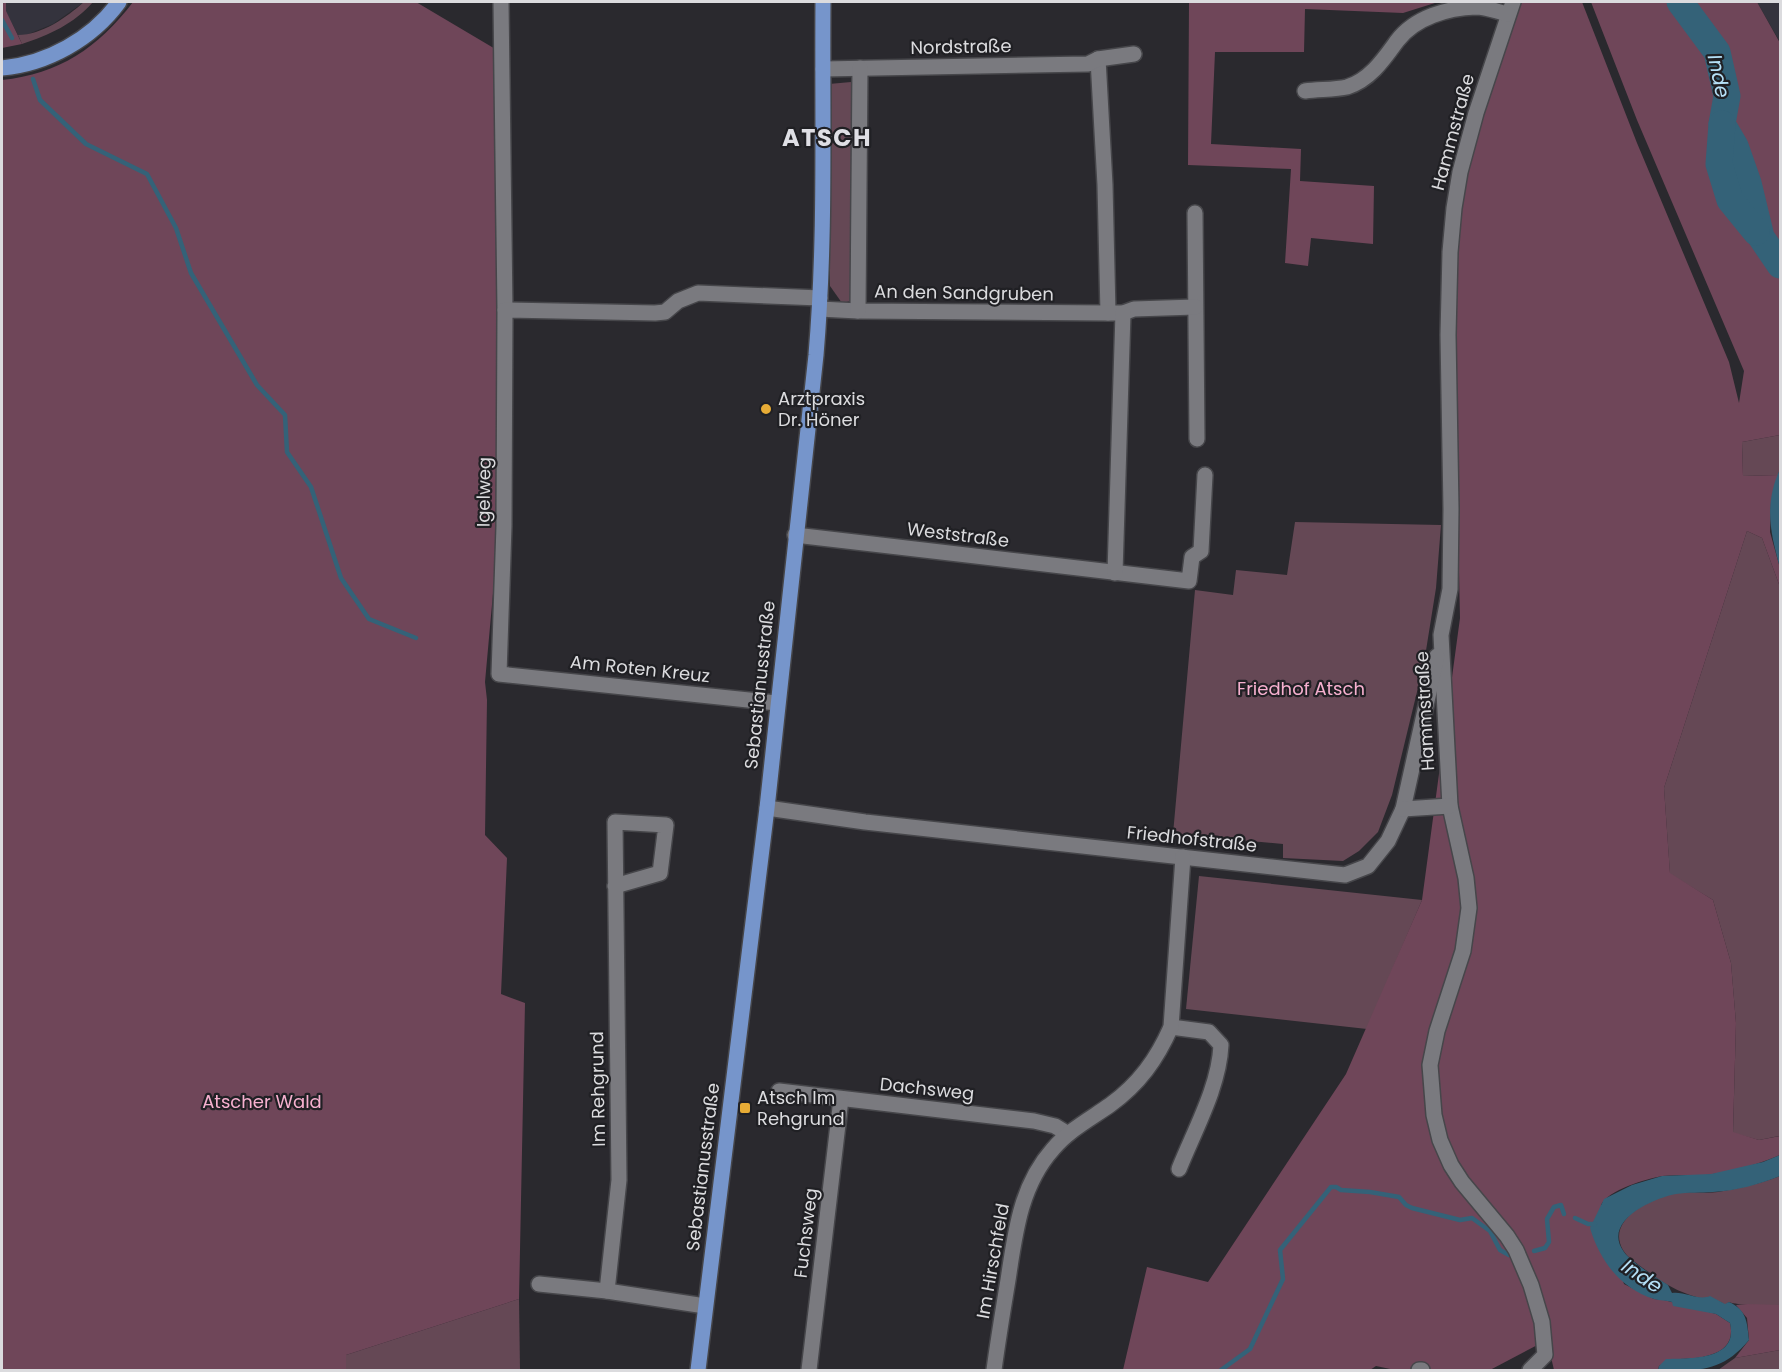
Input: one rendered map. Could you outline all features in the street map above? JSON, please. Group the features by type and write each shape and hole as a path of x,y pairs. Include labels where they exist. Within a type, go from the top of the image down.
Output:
{"main road":[{"path":"2,68 38,60 67,47 101,23 119,2"},
{"name":"Sebastianusstraße","path":"698,1371 767,808 820,303 823,2"}],"street":[{"name":"Igelweg","path":"499,674 504,526 505,310 501,2"},
{"name":"Hammstraße","path":"1305,91 1347,87 1370,74 1399,38 1416,23 1445,11 1479,7 1510,8 1476,112 1460,172 1454,208 1449,306 1450,589 1441,635 1449,806 1466,878 1469,908 1462,951 1430,1065 1434,1115 1440,1140 1450,1165 1478,1203 1507,1236 1531,1285 1542,1322 1545,1355 1530,1371"},
{"name":"Nordstraße","path":"823,69 1088,64 1098,59 1134,54"},
{"path":"1098,59 1115,313 1120,444 1115,573"},
{"path":"858,311 860,68"},
{"path":"1195,213 1197,439"},
{"path":"505,310 655,313 665,312 678,301 698,293 820,303"},
{"name":"An den Sandgruben","path":"820,303 858,311 1115,313 1134,309 1195,307"},
{"name":"Weststraße","path":"795,535 1189,581 1192,557 1202,551 1205,475"},
{"name":"Friedhofstraße","path":"767,808 865,822 1345,875 1368,866 1388,841 1403,809 1441,635"},
{"name":"Am Roten Kreuz","path":"499,674 777,703"},
{"path":"1403,809 1449,806"},
{"name":"Im Rehgrund","path":"607,1291 619,1180 615,886 615,822 666,825 660,873 615,886"},
{"name":"Im Hirschfeld","path":"994,1371 1021,1207 1039,1167 1068,1134 1109,1106 1143,1077 1161,1050 1171,1027 1184,857"},
{"path":"1171,1027 1209,1032 1221,1045 1220,1064 1214,1082 1179,1169"},
{"name":"Dachsweg","path":"779,1091 1034,1121 1055,1126 1068,1134"},
{"name":"Fuchsweg","path":"809,1371 841,1100"},
{"path":"539,1284 607,1291 705,1306"}],"shaded area":[{"path":"6,2 84,2 53,24 26,35 18,35 5,11"},
{"path":"1757,2 1780,2 1780,42"}],"green space":[{"path":"2,2 6,2 6,11 22,44 2,48"},
{"path":"84,2 93,2 78,17 42,37 22,44 18,35 45,29"},
{"name":"Atscher Wald","path":"133,2 416,2 497,50 499,527 485,682 487,700 485,835 507,858 501,994 525,1003 519,1299 346,1355 346,1370 2,1370 2,80 42,72 76,56 106,33"},
{"path":"1189,2 1438,2 1403,13 1305,9 1304,52 1215,52 1211,144 1301,149 1300,181 1374,186 1373,244 1311,238 1308,266 1285,263 1291,169 1188,165"},
{"path":"1519,2 1582,2 1637,143 1729,362 1739,403 1744,371 1637,120 1591,2 1757,2 1780,43 1780,435 1742,442 1743,476 1778,475 1771,502 1770,532 1780,568 1780,587 1762,538 1747,531 1664,788 1670,873 1713,900 1731,963 1736,1023 1733,1132 1759,1140 1780,1136 1780,1155 1739,1169 1701,1175 1662,1176 1647,1180 1619,1190 1601,1205 1624,1284 1654,1299 1716,1314 1730,1323 1731,1334 1728,1343 1715,1353 1672,1360 1659,1366 1658,1370 1554,1370 1547,1340 1490,1370 1395,1370 1376,1366 1370,1370 1123,1370 1147,1267 1208,1282 1346,1074 1422,900 1460,618 1454,341 1456,248 1467,175 1497,63"},
{"path":"851,82 855,300 842,303 830,286 829,84"},
{"path":"1780,435 1778,475 1743,476 1742,442"},
{"name":"Friedhof Atsch","path":"1295,522 1441,525 1436,588 1424,663 1392,795 1378,832 1359,851 1343,861 1283,858 1283,844 1173,834 1195,590 1233,595 1236,570 1287,575"},
{"path":"1747,531 1762,538 1780,587 1780,1138 1779,1136 1759,1140 1733,1133 1736,1023 1731,963 1713,900 1670,874 1664,788"},
{"path":"1199,876 1422,900 1367,1029 1186,1009"},
{"path":"1780,1176 1780,1305 1746,1305 1729,1302 1725,1305 1718,1301 1691,1295 1660,1280 1623,1250 1619,1239 1620,1229 1626,1219 1634,1211 1656,1199 1677,1193 1713,1193 1757,1184"},
{"path":"519,1299 520,1370 346,1370 346,1355"},
{"path":"1736,1305 1780,1305 1780,1350 1735,1358 1749,1340 1747,1318"},
{"path":"1780,1350 1780,1370 1718,1370 1735,1358"}],"water":[{"path":"1780,469 1780,568 1771,530 1770,506"},
{"path":"1780,1155 1780,1176 1730,1190 1681,1193 1655,1200 1633,1213 1619,1230 1619,1241 1624,1252 1645,1270 1668,1285 1672,1293 1710,1296 1725,1304 1729,1302 1743,1313 1747,1322 1749,1340 1739,1351 1719,1364 1698,1369 1658,1370 1666,1359 1699,1357 1720,1351 1727,1345 1731,1335 1730,1323 1716,1314 1673,1306 1672,1302 1654,1299 1631,1288 1621,1280 1599,1251 1590,1228 1604,1199 1632,1185 1662,1176 1711,1174 1763,1162"}],"waterway":[{"name":"Inde","path":"1680,2 1717,52 1727,96 1722,124 1735,146 1748,183 1761,237 1780,265"},
{"path":"2,20 12,38"},
{"path":"33,79 40,100 86,144 147,174 176,228 191,273 257,385 285,415 287,452 311,487 341,578 369,619 416,638"},
{"name":"Inde","path":"1722,124 1719,164 1730,200 1756,232"},
{"path":"1221,1370 1250,1349 1283,1279 1280,1250 1331,1187 1399,1197 1412,1208 1460,1220 1472,1218 1490,1231 1500,1250 1509,1255"},
{"path":"1534,1251 1545,1248 1549,1242 1547,1219 1554,1207 1561,1205 1564,1214"},
{"path":"1575,1218 1588,1224 1595,1224"}],"place":[{"name":"Arztpraxis Dr. Höner","path":"766,409"},
{"name":"Atsch Im Rehgrund","path":"745,1108"}],"district":[{"name":"ATSCH","path":"827,138"}]}
